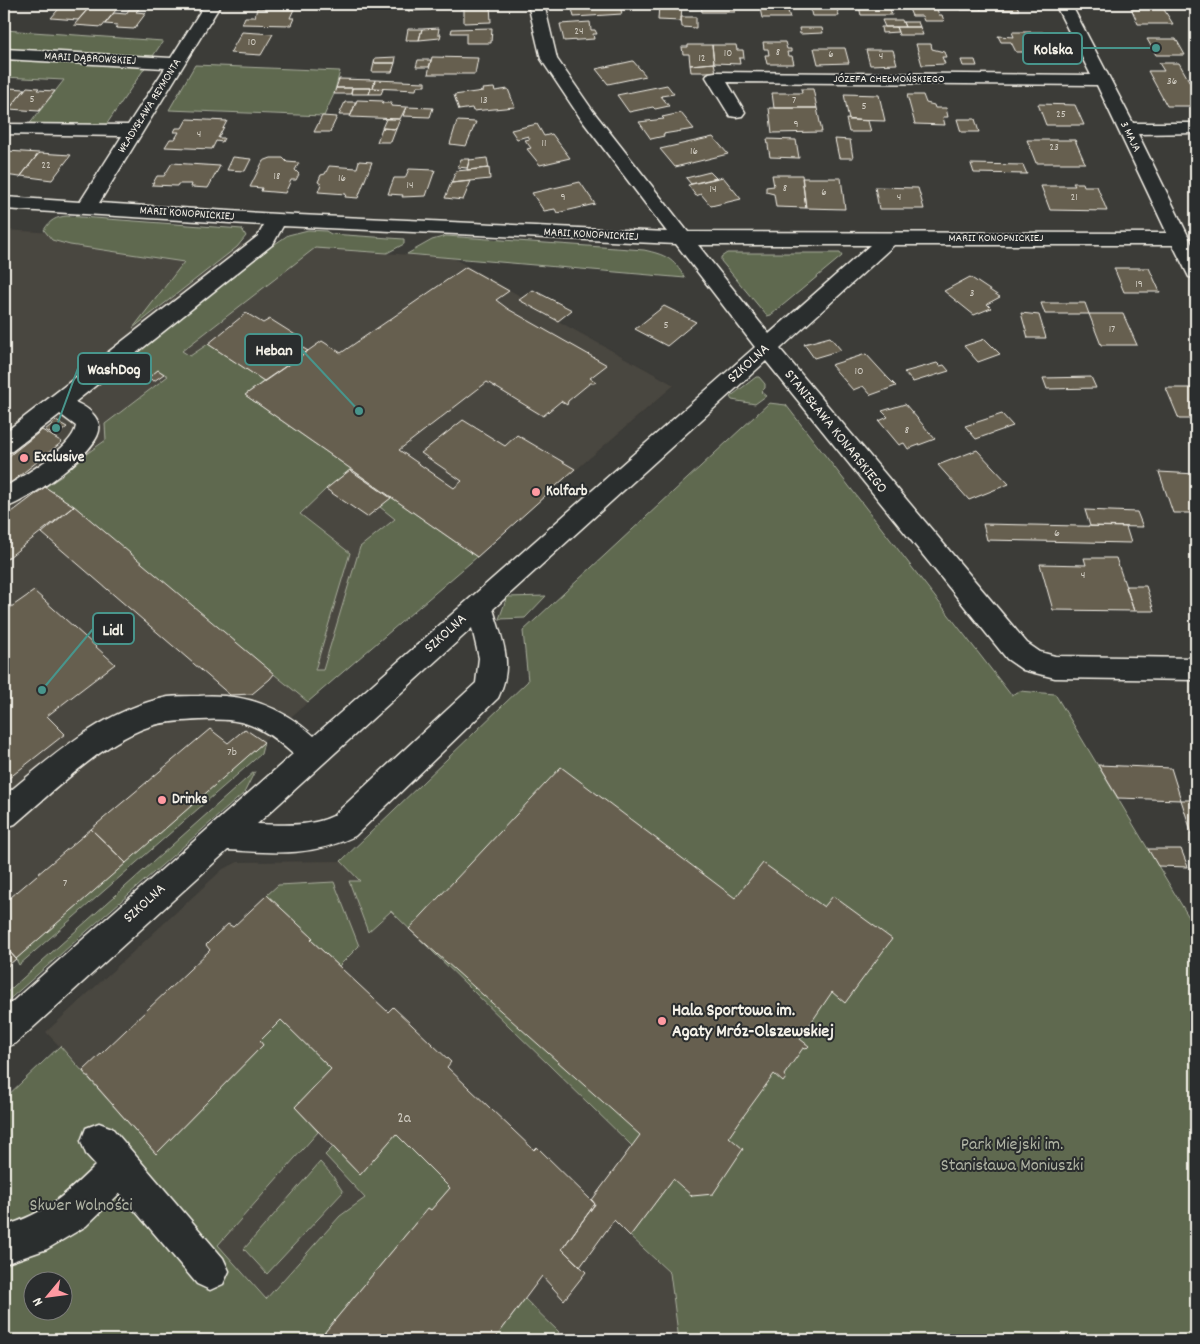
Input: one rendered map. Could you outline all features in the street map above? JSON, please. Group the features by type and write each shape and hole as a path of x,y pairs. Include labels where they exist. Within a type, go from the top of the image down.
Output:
{"street":[{"name":"WŁADYSŁAWA REYMONTA","path":"86,208 213,4"},
{"name":"STANISŁAWA KONARSKIEGO","path":"536,4 548,59 587,115 767,348 1017,651 1033,662 1055,667 1196,669"},
{"name":"3 MAJA","path":"1063,4 1087,53 1103,80 1196,272"},
{"name":"MARII DĄBROWSKIEJ","path":"4,54 176,64"},
{"name":"JÓZEFA CHEŁMOŃSKIEGO","path":"736,112 715,77 1103,80"},
{"path":"1126,128 1196,128"},
{"path":"4,130 134,131"},
{"name":"MARII KONOPNICKIEJ","path":"4,203 277,220 681,238 1180,239"},
{"path":"4,445 266,240 277,220"},
{"name":"SZKOLNA","path":"4,1031 890,238"},
{"path":"4,499 66,456 86,439 89,432 88,424 84,418 58,403"},
{"path":"221,836 308,838 327,835 344,826 488,690 494,678 495,661 479,605"},
{"path":"4,814 98,739 132,721 166,710 234,707 248,711 273,721 313,753"},
{"path":"4,1245 34,1236 73,1213 110,1154 210,1271"}],"shaded area":[{"path":"4,230 453,258 522,297 520,300 674,385 262,742 4,969"},
{"path":"341,861 670,1183 630,1236 670,1273 679,1340 236,1340 225,1255 83,1071 46,1032 223,869 238,862"}],"green space":[{"path":"4,30 163,41 153,56 4,50"},
{"path":"4,58 56,59 76,63 86,61 146,66 104,128 28,126 64,80 4,77"},
{"path":"195,65 340,71 334,94 324,116 169,110"},
{"path":"67,216 242,229 246,236 237,247 133,328 184,262 70,245 52,240 44,230 54,220"},
{"path":"308,230 326,231 331,234 404,239 404,244 387,253 315,248 182,351 190,356 208,344 264,381 245,395 351,469 477,557 308,702 197,611 74,506 45,487 62,476 62,471 106,440 105,424 168,376 158,370 148,378 138,372 139,350 288,235","holes":["351,469 390,498 380,507 395,519 360,547 323,670 315,670 350,553 300,514 326,489"]},
{"path":"446,236 644,250 668,258 677,266 685,278 407,254 432,240"},
{"path":"727,253 840,253 842,256 771,315 767,316 721,261 721,257"},
{"path":"756,377 759,377 765,384 765,388 761,392 766,396 755,404 732,400 730,397"},
{"name":"Park Miejski im. Stanisława Moniuszki","path":"769,403 786,405 1011,695 1020,691 1055,694 1196,929 1196,1340 679,1340 670,1273 630,1236 670,1183 391,911 368,932 349,881 360,881 341,861 528,681 523,631"},
{"path":"546,596 525,618 499,619 507,597"},
{"path":"264,742 261,754 19,965 16,959"},
{"path":"255,771 244,793 4,1004 4,995"},
{"path":"334,882 359,946 339,966 311,940 313,938 267,895 278,885"},
{"name":"Skwer Wolności","path":"281,1020 331,1069 295,1107 318,1132 218,1245 266,1299 340,1216 365,1198 325,1155 333,1147 360,1175 396,1134 450,1188 431,1210 428,1208 320,1338 321,1340 4,1340 4,1099 60,1046 156,1154 263,1045 260,1041"},
{"path":"320,1162 332,1175 343,1192 267,1274 244,1249"},
{"path":"525,1299 559,1332 554,1340 494,1340"}],"building":[{"path":"63,4 92,4 78,20 51,18"},
{"path":"104,4 120,5 102,27 74,25 89,8 100,9"},
{"path":"408,4 431,4 431,10 408,11"},
{"path":"490,4 491,22 464,23 464,9 460,9 460,5"},
{"path":"571,4 615,4 616,7 620,6 622,14 574,17"},
{"path":"659,4 682,4 681,21 658,20"},
{"path":"698,4 734,4 735,12 702,12 701,5"},
{"path":"759,4 786,4 790,18 762,18"},
{"path":"812,4 840,4 841,9 837,9 839,16 812,16 810,8 813,8"},
{"path":"852,4 888,4 892,15 861,15 859,7 853,7"},
{"path":"907,4 935,4 939,15 942,15 944,21 924,21 922,16 912,16"},
{"path":"958,4 979,4 981,10 961,10"},
{"path":"979,4 1016,4 1019,10 981,10"},
{"path":"1140,4 1159,4 1162,8 1143,8"},
{"path":"130,8 139,9 136,12 146,13 134,29 116,28 118,25 105,24 114,13 126,14"},
{"path":"257,8 294,9 290,18 294,18 291,25 242,24 245,17 255,17"},
{"path":"1131,8 1163,8 1173,24 1138,24"},
{"path":"681,17 696,17 696,28 682,27"},
{"path":"882,20 902,20 905,27 885,27"},
{"path":"590,22 591,30 595,30 597,34 593,34 594,39 564,41 560,24"},
{"path":"903,22 918,22 920,27 905,27"},
{"path":"881,27 896,27 898,32 882,33"},
{"path":"896,27 920,27 923,35 899,35"},
{"path":"439,28 438,34 441,34 440,38 419,40 422,29"},
{"path":"492,28 491,43 466,43 466,33 451,33 452,29"},
{"path":"799,28 822,28 823,33 800,34"},
{"path":"408,29 422,29 419,40 406,40"},
{"path":"242,32 273,34 261,55 230,53"},
{"path":"1012,32 1043,32 1050,48 1031,48 1033,52 1016,52 1011,42 1001,42 998,36 1014,37"},
{"path":"1147,39 1176,39 1185,55 1156,55"},
{"path":"763,42 785,42 787,49 791,49 791,52 787,52 788,56 792,56 794,64 767,64 765,55 769,55 768,49 764,49"},
{"path":"916,44 931,44 932,49 944,52 946,57 942,57 945,64 922,65"},
{"path":"688,45 712,45 714,63 690,65 689,54 683,54 682,47 688,47"},
{"path":"712,45 736,45 737,50 743,50 744,58 739,58 740,64 714,63"},
{"path":"814,48 845,48 849,63 818,64"},
{"path":"866,50 893,50 897,64 870,65"},
{"path":"396,57 395,63 374,63 375,58"},
{"path":"432,57 478,58 475,74 428,74"},
{"path":"418,60 431,60 429,67 416,67"},
{"path":"961,60 975,60 977,66 963,66"},
{"path":"633,61 646,76 608,84 596,69"},
{"path":"374,63 395,63 392,72 372,72"},
{"path":"714,63 716,72 691,72 690,65"},
{"path":"1159,63 1179,63 1196,93 1196,106 1167,106 1148,71 1164,71"},
{"path":"339,79 375,80 373,88 336,88"},
{"path":"375,80 425,82 425,86 417,86 416,90 373,88"},
{"path":"4,85 11,85 9,88 25,89 9,109 4,109"},
{"path":"667,85 674,94 661,96 669,106 655,109 653,107 629,112 617,95"},
{"path":"27,87 39,88 37,90 55,91 39,111 9,109"},
{"path":"336,88 352,88 351,94 334,94"},
{"path":"352,88 371,88 369,94 351,94"},
{"path":"371,88 383,89 381,94 369,94"},
{"path":"494,88 495,91 508,89 515,107 473,111 472,108 459,110 454,95"},
{"path":"801,89 813,89 817,108 774,108 772,93 802,93"},
{"path":"844,94 879,95 885,121 849,120"},
{"path":"907,95 923,95 926,103 934,105 935,108 946,108 948,117 943,117 945,125 915,124"},
{"path":"357,100 383,101 382,103 392,103 391,106 406,107 400,119 350,117"},
{"path":"345,102 356,102 351,115 339,115"},
{"path":"1038,104 1075,105 1084,125 1046,125"},
{"path":"406,107 433,108 430,117 403,116"},
{"path":"769,108 817,108 822,132 772,133"},
{"path":"681,113 694,129 663,134 664,136 651,139 639,122 664,119 662,117"},
{"path":"322,116 337,117 330,132 314,132"},
{"path":"187,119 227,121 218,138 224,138 222,142 216,141 212,149 165,147 170,139 175,139 179,132 174,132 176,128 182,128"},
{"path":"386,119 400,119 396,129 382,128"},
{"path":"846,119 868,121 871,132 849,132"},
{"path":"957,119 975,119 979,132 961,132"},
{"path":"457,121 476,122 466,146 450,144"},
{"path":"537,124 544,136 552,134 570,158 540,165 527,149 531,148 525,140 530,139 528,136 517,139 511,130"},
{"path":"382,128 396,129 391,142 377,142"},
{"path":"713,137 728,154 675,167 660,149"},
{"path":"767,139 796,140 799,158 770,157"},
{"path":"835,139 850,140 853,158 839,158"},
{"path":"1027,140 1075,140 1085,163 1036,163"},
{"path":"7,151 39,153 20,177 4,175 4,155"},
{"path":"39,153 71,155 52,180 21,176"},
{"path":"233,157 251,159 245,171 227,170"},
{"path":"271,158 283,158 287,162 299,163 295,170 299,174 296,180 291,180 285,193 261,191 262,188 250,187 263,161"},
{"path":"487,158 489,168 467,170 469,160"},
{"path":"461,159 470,159 467,168 458,167"},
{"path":"359,161 372,162 358,198 345,197 346,194 318,192 321,184 318,182 329,166 357,168"},
{"path":"172,163 220,166 208,188 191,187 192,184 178,184 177,186 152,185 157,176 164,176"},
{"path":"971,164 1023,165 1027,174 974,173"},
{"path":"489,168 490,179 451,183 456,171"},
{"path":"409,169 435,170 426,196 402,197 403,195 388,194 394,178 405,178"},
{"path":"710,172 716,178 691,184 686,178"},
{"path":"772,175 802,175 806,208 776,207 774,194 766,192 766,187 774,186"},
{"path":"723,177 741,199 711,206 701,194 696,196 688,185"},
{"path":"802,178 841,178 845,209 806,208"},
{"path":"471,181 463,200 445,198 451,183"},
{"path":"580,182 595,204 557,213 555,209 544,211 532,193"},
{"path":"1073,183 1083,183 1084,186 1097,186 1107,211 1050,210 1041,186 1075,186"},
{"path":"875,187 918,188 924,209 879,209"},
{"path":"466,267 509,291 496,300 508,309 607,365 590,378 596,382 590,383 568,401 567,405 561,401 543,416 487,382 399,450 454,488 462,481 421,453 463,420 505,446 517,435 575,469 477,557 245,395 322,341 341,353"},
{"path":"1114,268 1149,268 1160,292 1124,292"},
{"path":"970,277 1000,297 987,304 991,308 974,315 944,291"},
{"path":"533,290 572,310 558,321 519,300"},
{"path":"1041,303 1085,303 1089,314 1045,314"},
{"path":"664,306 696,322 667,346 635,329"},
{"path":"246,313 263,323 270,319 297,336 290,340 308,351 264,381 208,344"},
{"path":"1021,313 1039,315 1046,338 1028,338"},
{"path":"1089,314 1123,314 1137,345 1101,345"},
{"path":"830,337 841,350 814,358 804,344"},
{"path":"985,339 1000,354 978,362 964,346"},
{"path":"866,354 896,386 871,395 863,386 853,390 831,365"},
{"path":"937,363 940,366 944,365 949,371 913,382 904,372"},
{"path":"158,370 164,374 154,381 148,378"},
{"path":"1091,377 1096,388 1047,389 1043,378"},
{"path":"1166,388 1196,388 1196,419 1179,419"},
{"path":"905,404 935,439 908,449 904,443 899,445 879,421 888,417 882,411"},
{"path":"1002,414 1013,426 976,439 965,426"},
{"path":"56,421 67,427 56,436 45,430"},
{"name":"Exclusive","path":"42,430 62,442 4,488 4,460"},
{"path":"977,450 1009,484 969,500 938,465"},
{"path":"350,470 391,498 367,517 326,489"},
{"path":"1159,472 1196,474 1196,513 1173,513"},
{"path":"45,487 74,506 4,561 4,518"},
{"path":"74,506 274,674 270,679 252,694 230,695 42,533"},
{"path":"1085,510 1137,512 1143,527 1090,526"},
{"path":"983,524 1126,527 1131,543 987,540"},
{"path":"1084,558 1116,558 1134,611 1053,610 1040,564 1086,565"},
{"path":"1126,586 1146,586 1154,611 1134,611"},
{"path":"34,591 115,664 47,716 65,734 4,782 4,612"},
{"name":"Drinks","path":"210,729 228,743 245,729 264,742 126,863 91,829"},
{"path":"1098,765 1171,768 1181,800 1118,798"},
{"name":"Hala Sportowa im. Agaty Mróz-Olszewskiej","path":"561,767 735,898 763,863 824,907 833,896 892,939 845,1003 832,992 800,1039 809,1046 806,1049 803,1048 784,1075 786,1078 783,1082 774,1074 742,1118 729,1137 743,1149 713,1194 692,1196 673,1179 630,1236 614,1220 580,1267 562,1249 595,1204 592,1200 640,1135 409,929"},
{"path":"1181,800 1196,800 1196,837 1193,837"},
{"path":"91,829 126,863 16,959 4,945 4,903"},
{"path":"1148,849 1181,849 1188,867 1158,866"},
{"path":"267,895 313,938 311,940 388,1012 393,1007 451,1062 447,1067 534,1150 537,1147 595,1204 562,1249 586,1272 564,1300 542,1276 494,1340 321,1340 320,1338 428,1208 431,1210 450,1188 396,1134 360,1175 295,1107 331,1069 281,1020 260,1041 263,1045 156,1154 83,1071 210,950 206,945 217,934 228,924 233,927"},
{"path":"4,945 16,959 4,969"}],"place":[{"name":"Kolska","path":"1156,48"},
{"name":"Heban","path":"359,411"},
{"name":"WashDog","path":"56,428"},
{"name":"Exclusive","path":"24,458"},
{"name":"Kolfarb","path":"536,492"},
{"name":"Lidl","path":"42,690"},
{"name":"Drinks","path":"162,800"},
{"name":"Hala Sportowa im. Agaty Mróz-Olszewskiej","path":"662,1021"}]}
